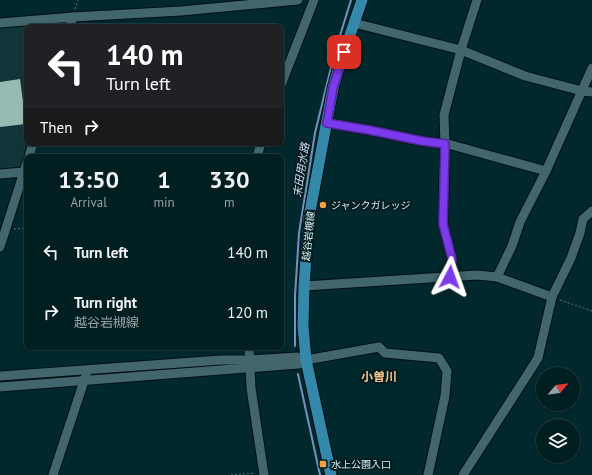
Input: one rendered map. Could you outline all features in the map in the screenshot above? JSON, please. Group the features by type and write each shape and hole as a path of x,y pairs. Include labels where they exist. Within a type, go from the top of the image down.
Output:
{"main road":[{"name":"越谷岩槻線","path":"331,475 306,360 303,326 304,286 309,217 333,88 362,0"}],"street":[{"path":"0,23 73,16 181,10 298,0"},
{"path":"284,77 314,0"},
{"path":"450,277 452,259 443,224 445,144 444,116 461,50 477,0"},
{"path":"70,24 73,16"},
{"path":"354,23 461,50 525,76 582,91 592,92"},
{"path":"497,277 512,246 520,222 546,171 592,68"},
{"path":"327,123 445,144 546,171"},
{"path":"0,174 24,172 3,230 0,247"},
{"path":"463,475 538,358 552,297 571,258 580,233 583,219 592,210"},
{"path":"304,286 477,275 497,277 552,297"},
{"path":"0,387 249,365 297,358 306,360 379,346 385,353 439,358 447,371 445,396 428,475"},
{"path":"249,350 251,388 263,474"},
{"path":"0,376 221,360 249,365"},
{"path":"53,475 87,370"}],"path":[{"path":"73,16 78,0"},
{"path":"3,230 24,228"},
{"path":"552,297 592,311"},
{"path":"231,475 263,474"}],"shaded area":[{"path":"65,21 66,24 26,24"},
{"path":"24,24 24,146 28,146 21,166 17,169 0,170 0,26"}],"building":[{"path":"20,79 24,109 24,124 0,127 0,82"}],"waterway":[{"name":"末田用水路","path":"295,346 295,296 299,233 315,133 334,55 351,0"},
{"name":"末田用水路","path":"298,374 320,475"}],"place":[{"name":"ジャンクガレッジ","path":"323,205"},
{"name":"水上公園入口","path":"323,464"}],"district":[{"name":"小曽川","path":"379,377"}],"route":[{"path":"344,52 333,88 327,123 445,144 443,224 452,259 450,277"}]}
